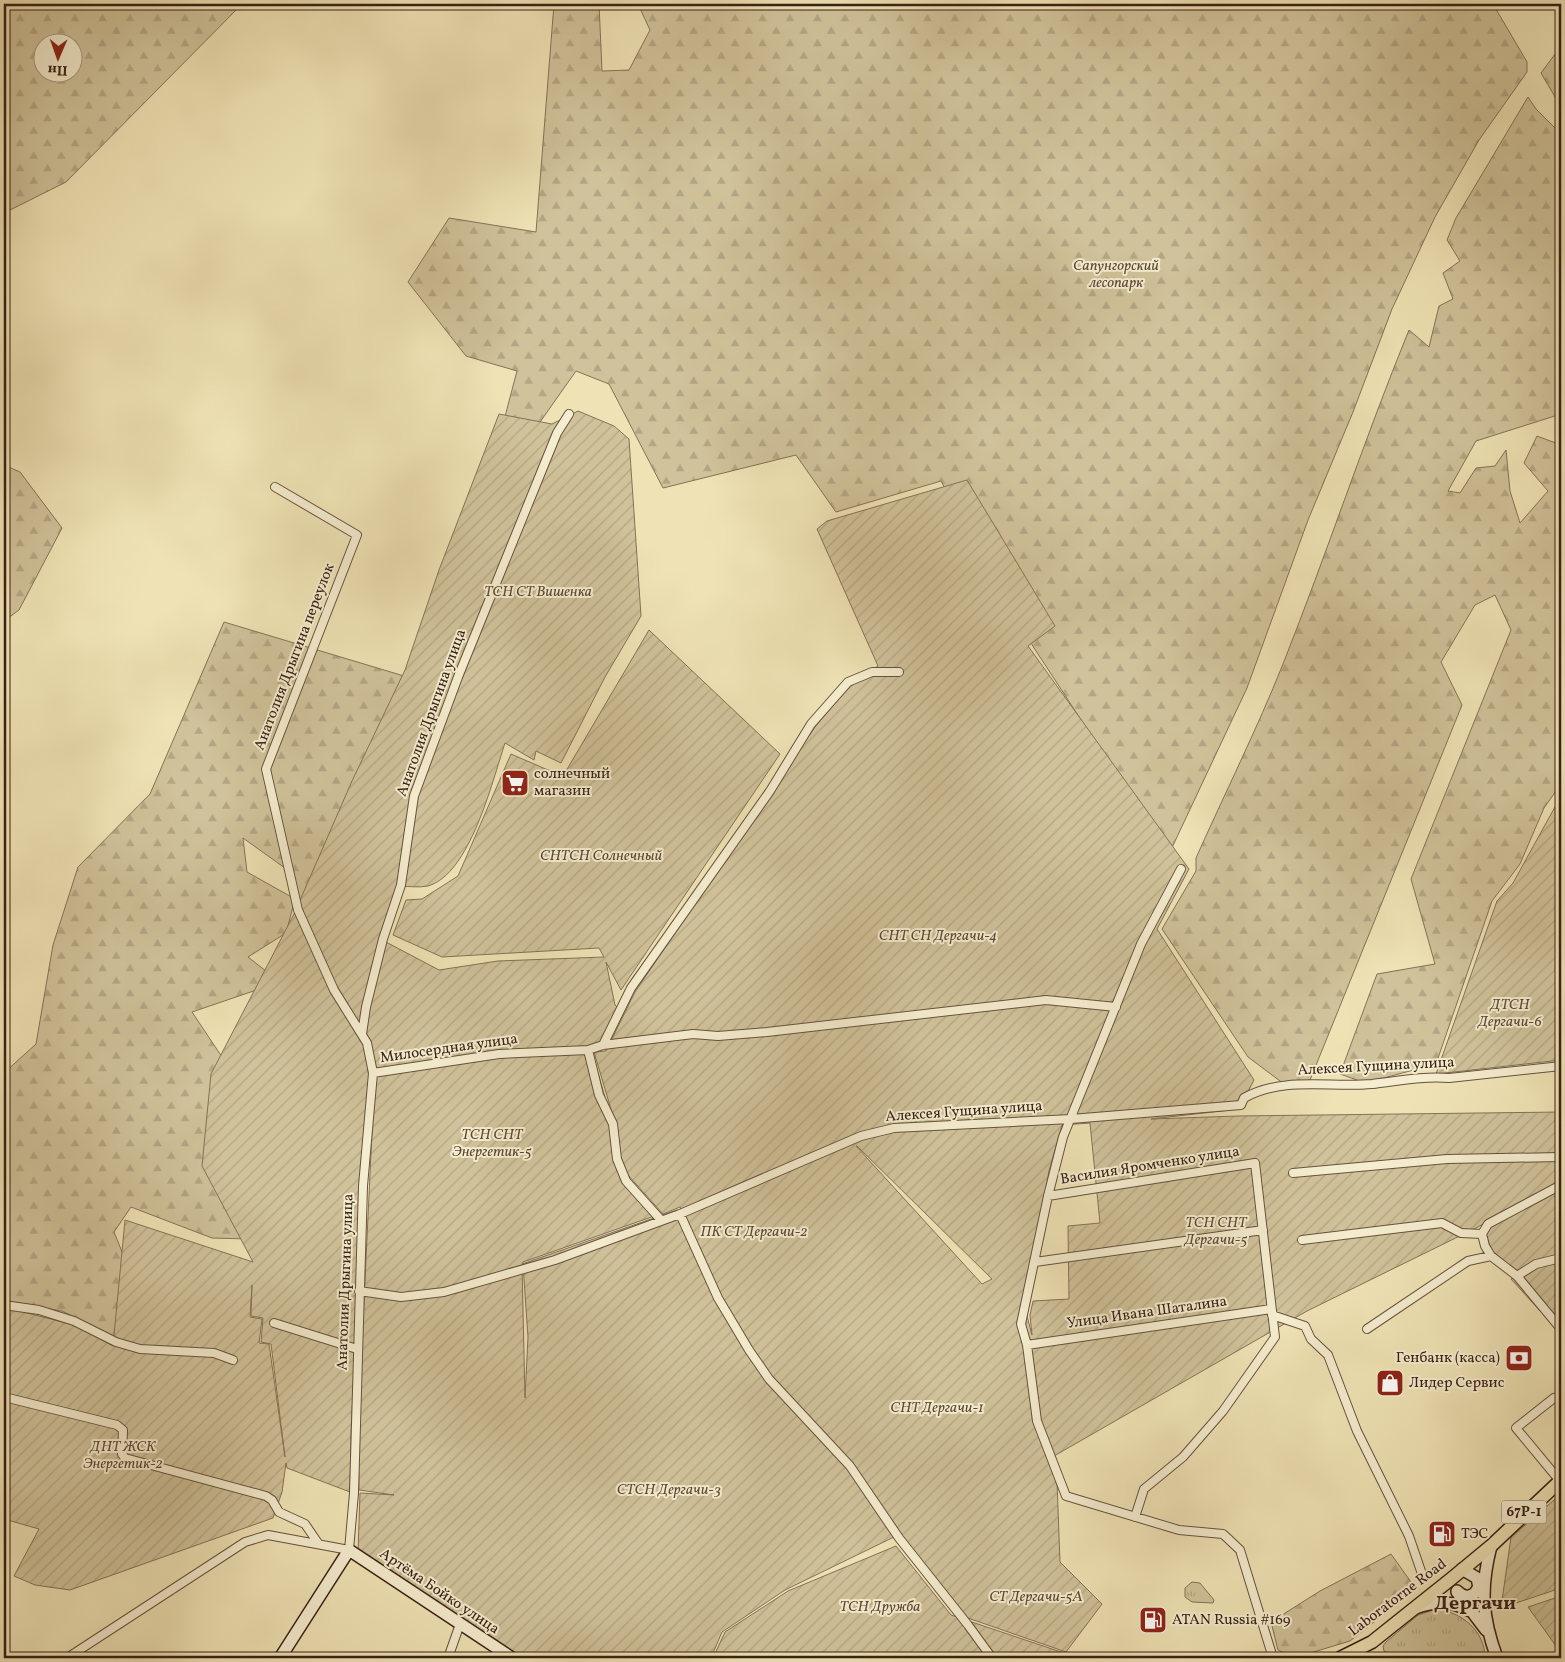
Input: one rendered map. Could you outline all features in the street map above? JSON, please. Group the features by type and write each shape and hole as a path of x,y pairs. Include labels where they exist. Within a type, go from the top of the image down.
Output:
{"main road":[{"name":"Laboratorne Road","path":"1340,1658 1372,1642 1451,1579 1491,1546 1561,1480"},
{"path":"1482,1604 1486,1565 1491,1546"},
{"path":"280,1658 349,1550"},
{"name":"Артёма Бойко улица","path":"349,1550 512,1658"},
{"path":"1462,1569 1475,1576 1479,1586 1488,1633 1497,1658"},
{"path":"1451,1579 1470,1611 1488,1633"},
{"path":"1457,1592 1463,1596 1470,1597 1479,1586"},
{"path":"1413,1609 1443,1602 1460,1606 1470,1611"}],"street":[{"name":"Анатолия Дрыгина улица","path":"362,1034 366,1007 383,939 400,885 414,796 458,677 557,433 569,414"},
{"name":"Анатолия Дрыгина переулок","path":"274,486 357,535 266,769 298,910 334,990 367,1043 373,1074"},
{"path":"603,1045 631,988 770,791 811,724 848,682 872,672 899,672"},
{"path":"1181,869 1141,944 1063,1137 1048,1196 1021,1324 1027,1345 1037,1421 1066,1496 1179,1530 1223,1534 1240,1550 1273,1658"},
{"name":"Милосердная улица","path":"373,1074 499,1054 588,1050 603,1045 693,1034 718,1036 767,1032 1046,1000 1116,1008"},
{"path":"588,1050 599,1095 613,1124 617,1160 626,1181 661,1220"},
{"name":"Алексея Гущина улица","path":"360,1291 401,1297 444,1292 555,1260 680,1214 862,1136 894,1128 1070,1119 1241,1105 1244,1098 1274,1086 1372,1084 1561,1066"},
{"name":"Анатолия Дрыгина улица","path":"349,1550 354,1493 363,1186 373,1074"},
{"path":"1293,1173 1447,1159 1561,1157"},
{"name":"Василия Яромченко улица","path":"1048,1196 1255,1163 1263,1230"},
{"path":"1561,1184 1488,1224 1482,1234 1484,1246 1491,1256 1517,1276 1561,1329"},
{"path":"680,1214 718,1298 769,1379 850,1466 899,1538 992,1658"},
{"path":"1302,1240 1442,1224 1462,1233 1482,1234"},
{"path":"1035,1262 1263,1230 1275,1337 1223,1411 1183,1457 1144,1489 1134,1517"},
{"path":"1367,1329 1468,1261 1491,1256"},
{"path":"1517,1276 1536,1264 1561,1258"},
{"path":"4,1305 39,1310 74,1321 116,1342 140,1349 214,1353 233,1360"},
{"path":"1271,1312 1305,1326 1312,1339 1328,1355 1357,1431 1409,1536 1423,1577"},
{"name":"Улица Ивана Шаталина","path":"1027,1345 1271,1312"},
{"path":"274,1323 358,1349"},
{"path":"4,1397 117,1425 123,1430 122,1454 125,1458 266,1496 272,1500 279,1512 306,1524 318,1543"},
{"path":"1561,1397 1554,1398 1516,1428 1561,1480"},
{"path":"67,1658 245,1542 268,1535 349,1550"},
{"path":"448,1658 460,1624"}],"green space":[{"path":"4,4 242,4 66,182 4,213"},
{"name":"Сапунгорский лесопарк","path":"554,4 599,4 602,71 629,70 650,30 638,4 1493,4 1527,62 1527,72 1479,140 1435,217 1392,309 1353,412 1308,520 1247,688 1169,854 1034,648 941,481 836,512 796,455 663,488 609,384 576,371 521,449 498,443 517,371 466,356 408,282 449,218 536,232"},
{"path":"1561,46 1561,107 1541,73"},
{"path":"1528,97 1536,109 1561,134 1561,414 1476,441 1448,491 1460,493 1476,468 1495,466 1506,450 1510,491 1520,523 1548,491 1524,463 1537,436 1561,445 1561,784 1544,808 1520,864 1492,901 1436,1064 1365,1083 1340,1074 1377,974 1435,964 1411,879 1511,630 1495,595 1475,605 1441,662 1462,705 1310,1080 1284,1084 1248,1057 1162,929 1196,871 1196,858 1273,688 1409,330 1429,347 1439,306 1453,299 1443,273 1460,261 1447,240 1456,218"},
{"name":"ТСН СТ Вишенка","path":"578,411 614,426 629,439 641,616 605,677 561,763 536,751 534,760 505,743 477,825 456,864 443,878 428,886 397,886 380,938 358,1035 365,1045 369,1079 351,1432 350,1492 287,1468 286,1463 282,1492 273,1518 70,1590 35,1585 14,1576 39,1529 4,1519 4,1307 74,1325 113,1346 125,1220 253,1262 202,1166 211,1074 294,914 352,781 405,670 439,570 499,414 552,424","holes":["252,1285 251,1316 263,1318 261,1342 271,1344 285,1457 269,1344 259,1343 262,1319 250,1317"]},
{"path":"4,465 20,472 62,528 19,610 4,621"},
{"path":"967,480 1055,626 1028,646 1189,869 1157,929 1254,1080 1239,1109 1151,1119 1238,1116 1561,1112 1561,1261 1550,1264 1561,1262 1561,1334 1511,1279 1528,1271 1516,1274 1492,1252 1485,1231 1552,1186 1476,1228 1307,1311 1054,1456 1057,1482 1060,1562 1102,1604 1066,1652 965,1617 900,1536 851,1464 773,1379 753,1352 720,1296 680,1207 663,1214 628,1175 629,1181 660,1214 523,1262 522,1264 677,1210 720,1305 768,1382 849,1469 894,1537 785,1590 722,1632 711,1658 518,1658 358,1553 360,1493 394,1495 359,1490 358,1429 375,1068 365,1033 368,1007 384,941 439,970 498,961 604,957 599,948 442,957 393,935 406,900 422,899 458,876 511,754 548,770 566,771 649,630 780,754 621,990 606,962 615,1005 623,1013 604,1049 592,1052 616,1136 613,1116 594,1052 606,1051 635,992 815,727 850,686 878,666 817,529 827,521","holes":["1090,1123 1100,1223 1068,1226 1069,1299 1033,1301 1030,1315 1032,1335 1025,1308 1049,1171 1062,1125","857,1146 992,1279 982,1284","522,1266 528,1337 525,1398"]},
{"path":"224,622 404,676 313,943 289,871 243,838 247,872 295,899 286,933 248,957 280,982 192,1012 228,1066 249,1239 212,1238 131,1207 114,1232 155,1333 140,1349 62,1311 4,1301 4,1073 36,1044 53,945 78,867 150,794"},
{"name":"ДТСН Дергачи-6","path":"1561,796 1561,1060 1436,1074 1497,901 1513,883"},
{"path":"1561,1494 1561,1588 1501,1608 1511,1537"},
{"name":"ТСН Дружба","path":"896,1546 951,1615 1064,1653 1061,1658 713,1658 725,1632 788,1591"},
{"path":"1391,1554 1416,1589 1350,1641 1294,1658 1278,1650 1271,1622 1320,1591"},
{"path":"1192,1582 1200,1583 1214,1600 1213,1603 1192,1602 1185,1597 1185,1588"},
{"path":"1561,1596 1561,1653 1528,1607"},
{"path":"1436,1609 1455,1614 1470,1624 1481,1639 1485,1658 1399,1658 1384,1651 1383,1646 1386,1642 1418,1615"}],"place":[{"name":"солнечный магазин","path":"515,783"},
{"name":"Генбанк (касса)","path":"1519,1358"},
{"name":"Лидер Сервис","path":"1390,1383"},
{"name":"ТЭС","path":"1442,1534"},
{"name":"ATAN Russia #169","path":"1153,1620"}],"district":[{"name":"Дергачи","path":"1475,1604"}],"park label":[{"name":"СНТСН Солнечный","path":"601,856"},
{"name":"СНТ СН Дергачи-4","path":"938,936"},
{"name":"ТСН СНТ Энергетик-5","path":"492,1144"},
{"name":"ПК СТ Дергачи-2","path":"754,1232"},
{"name":"ТСН СНТ Дергачи-5","path":"1216,1232"},
{"name":"СНТ Дергачи-1","path":"937,1408"},
{"name":"ДНТ ЖСК Энергетик-2","path":"123,1456"},
{"name":"СТСН Дергачи-3","path":"669,1490"},
{"name":"СТ Дергачи-5А","path":"1036,1597"}]}
